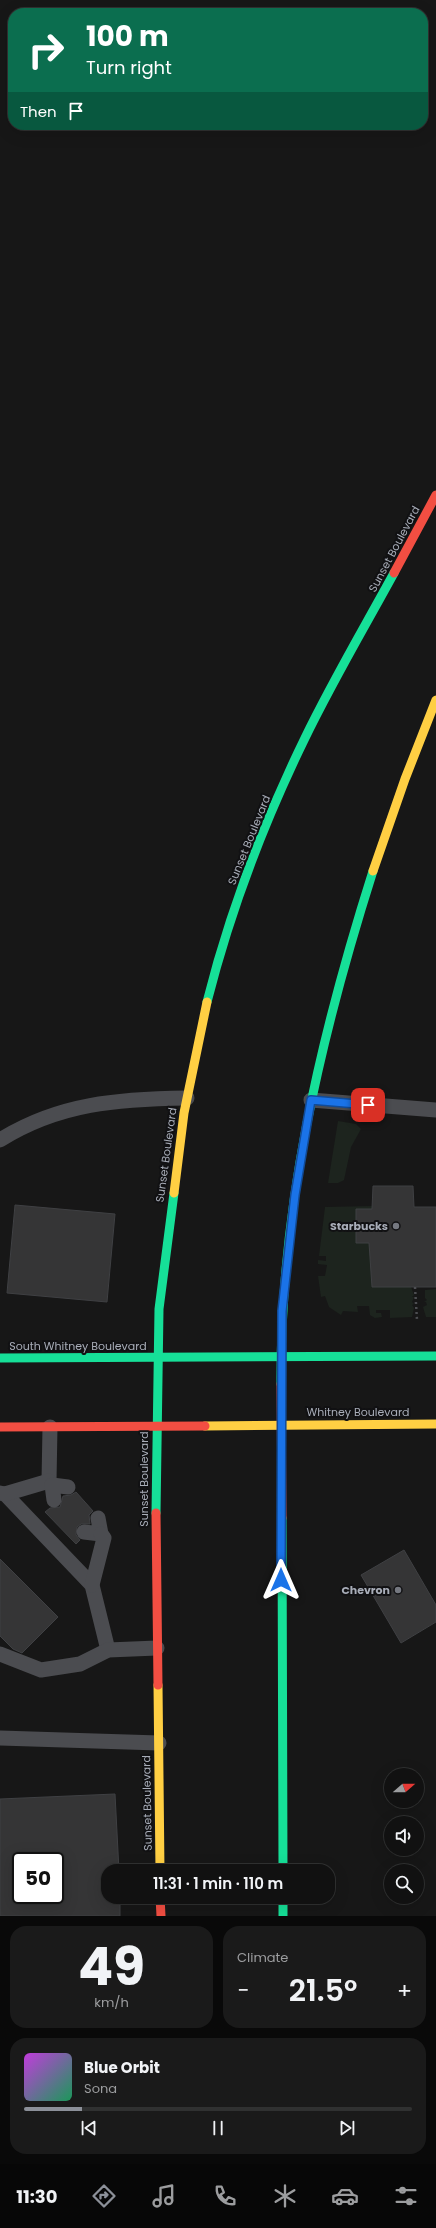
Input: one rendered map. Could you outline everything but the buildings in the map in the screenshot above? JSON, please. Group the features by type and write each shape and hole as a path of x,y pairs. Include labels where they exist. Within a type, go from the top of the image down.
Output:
{"main road":[{"name":"Sunset Boulevard","path":"160,1864 156,1425 157,1358 161,1291 187,1098 199,1035 218,958 255,850 304,738 436,495"},
{"path":"283,1864 281,1356 282,1311 295,1195 311,1100 335,992 372,872 436,700"},
{"path":"281,1356 436,1356"},
{"name":"South Whitney Boulevard","path":"0,1358 281,1356"},
{"name":"Whitney Boulevard","path":"156,1425 436,1424"},
{"path":"0,1427 156,1425"},
{"path":"160,1904 161,1916"},
{"path":"283,1904 283,1916"}],"lane":[{"path":"0,1140 23,1125 70,1109 126,1099 187,1098"},
{"path":"311,1100 436,1110"},
{"path":"50,1427 50,1483 54,1500"},
{"path":"3,1494 50,1483 68,1487"},
{"path":"3,1494 92,1586"},
{"path":"98,1518 101,1534 104,1538 92,1586 108,1650"},
{"path":"84,1532 101,1534"},
{"path":"0,1654 41,1670 80,1664 108,1650 158,1648"},
{"path":"0,1738 159,1744"}],"path":[{"path":"415,1287 417,1320"}],"shaded area":[{"path":"338,1121 356,1124 361,1129 351,1147 344,1180 338,1183 328,1183"},
{"path":"373,1206 373,1209 356,1209 356,1243 369,1243 372,1287 411,1287 414,1295 412,1297 414,1297 412,1302 414,1304 412,1305 414,1308 412,1317 390,1318 390,1310 376,1310 376,1313 381,1313 382,1317 375,1318 370,1315 369,1306 357,1306 358,1312 343,1311 341,1315 329,1307 325,1296 321,1297 318,1276 325,1276 327,1265 318,1264 318,1260 326,1261 326,1256 319,1256 325,1207"},
{"path":"436,1289 436,1317 426,1317 423,1307 427,1305 426,1302 424,1302 427,1300 425,1298 425,1290"}],"traffic: fast":[{"path":"207,1002 226,934 262,834 290,770 326,696 394,573"},
{"path":"281,1384 282,1319 288,1254 296,1189 307,1124 320,1061 336,997 373,871"},
{"path":"156,1513 159,1309 174,1193"},
{"path":"0,1358 436,1356"},
{"path":"282,1518 283,1864"},
{"path":"283,1904 283,1916"}],"traffic: slow":[{"path":"373,871 405,779 436,700"},
{"path":"174,1193 184,1113 207,1002"},
{"path":"205,1426 436,1424"},
{"path":"158,1685 160,1864"}],"traffic: jam":[{"path":"394,573 436,495"},
{"path":"281,1384 282,1518"},
{"path":"0,1427 205,1426"},
{"path":"156,1513 158,1685"},
{"path":"160,1904 161,1916"}],"place":[{"name":"Starbucks","path":"396,1226"},
{"name":"Chevron","path":"398,1590"}],"route":[{"path":"281,1580 280,1486 282,1311 295,1195 311,1100 368,1105"}]}
